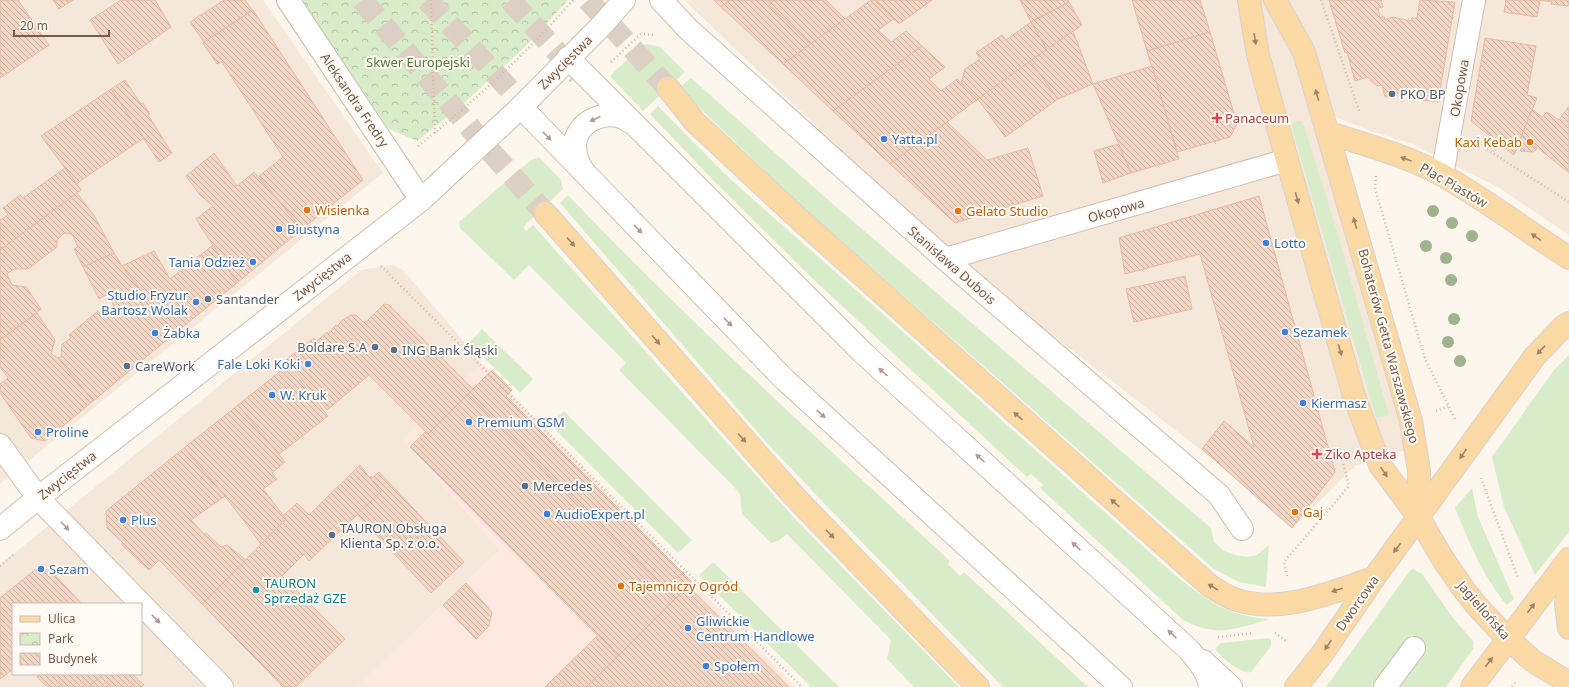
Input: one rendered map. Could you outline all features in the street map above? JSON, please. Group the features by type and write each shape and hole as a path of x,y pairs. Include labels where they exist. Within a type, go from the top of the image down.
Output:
{"main road":[{"path":"1249,0 1258,55 1354,396 1368,437 1380,465 1419,518 1468,447 1535,356 1564,326 1569,323"},
{"name":"Bohaterów Getta Warszawskiego","path":"1275,0 1304,52 1329,132 1411,421 1419,471 1419,518"},
{"path":"668,88 695,122 799,219 1210,586 1240,601 1278,606 1310,599 1374,578"},
{"name":"Plac Piastów","path":"1329,132 1376,147 1442,175 1478,197 1569,258"},
{"path":"545,213 794,496 978,687"},
{"name":"Dworcowa","path":"1298,682 1322,654 1374,578 1419,518"},
{"name":"Jagiellońska","path":"1419,518 1462,588 1507,638 1533,661 1569,683"},
{"path":"1472,687 1507,638 1569,559"},
{"path":"1569,580 1566,604 1569,628"}],"street":[{"name":"Aleksandra Fredry","path":"288,0 421,200"},
{"name":"Zwycięstwa","path":"0,529 421,200 520,107 604,23 624,0"},
{"name":"Stanisława Dubois","path":"661,0 688,29 945,259 1219,495 1242,528"},
{"name":"Okopowa","path":"1442,175 1474,0"},
{"path":"568,58 631,123 862,352 1188,649 1232,687"},
{"path":"520,107 797,392 1121,687"},
{"path":"585,174 576,154 576,138 581,130 588,123 604,115 622,116 631,123"},
{"name":"Okopowa","path":"945,259 1287,160"},
{"path":"0,445 38,498 140,603"},
{"path":"142,605 222,687"},
{"path":"1384,687 1414,648"},
{"path":"1188,649 1196,657 1206,673 1210,687"}],"path":[{"path":"431,0 435,133"},
{"path":"412,143 417,148 455,118 504,73 573,0"},
{"path":"1321,0 1360,113"},
{"path":"626,47 642,34 648,33 660,37"},
{"path":"1473,141 1569,202"},
{"path":"1376,170 1375,188 1425,359 1449,406 1429,414"},
{"path":"380,266 802,687"},
{"path":"1288,584 1284,562 1349,486 1340,448"},
{"path":"1479,474 1520,582"},
{"path":"682,592 672,583 685,571"},
{"path":"1273,631 1286,641"},
{"path":"1211,638 1257,633"}],"shaded area":[{"path":"0,0 263,0 383,173 0,484"},
{"path":"684,0 1569,0 1569,235 1501,189 1413,144 1371,131 1323,112 1422,445 1355,466 1297,524 963,266"},
{"path":"392,265 403,270 482,363 403,440 500,550 357,687 0,687 0,565 361,270"},
{"path":"482,363 695,585 796,687 357,687 500,550 403,440"}],"green space":[{"name":"Skwer Europejski","path":"300,0 568,0 529,43 462,105 417,141 389,129"},
{"path":"647,44 660,47 685,72 643,111 610,76 642,46"},
{"path":"691,78 827,199 1211,528 1214,542 1224,551 1246,557 1257,555 1269,545 1266,587 1239,582 1214,569 806,210 679,88"},
{"path":"658,106 729,178 1175,575 1218,606 1241,615 1270,619 1247,626 1226,630 1206,629 1195,626 1183,620 1040,488 1044,485 1031,474 1027,477 813,279 713,180 650,114"},
{"path":"1297,121 1301,121 1304,126 1337,231 1389,415 1376,418 1292,128 1292,125"},
{"path":"539,157 561,180 563,189 523,227 526,231 533,225 794,518 959,687 914,687 887,659 891,640 787,534 778,541 771,543 742,514 740,494 619,370 626,363 529,265 514,280 460,228 459,222 531,160"},
{"path":"568,195 614,243 708,335 950,561 948,564 960,576 964,572 1088,687 1003,687 767,443 560,203"},
{"path":"482,329 533,379 520,393 469,343"},
{"path":"1569,355 1569,532 1535,575 1504,507 1492,457 1554,370"},
{"path":"564,411 692,540 678,553 550,424"},
{"path":"1472,488 1478,517 1514,599 1507,605 1498,594 1484,571 1471,546 1455,508"},
{"path":"713,562 839,687 811,687 699,575"},
{"path":"1413,569 1422,574 1453,618 1474,642 1473,649 1446,687 1397,687 1427,648 1412,635 1372,687 1326,687 1409,572"},
{"path":"1268,638 1271,640 1271,646 1251,672 1241,671 1236,668 1215,649 1221,643"}],"building":[{"path":"0,0 18,0 49,45 0,78"},
{"path":"53,0 73,0 59,9"},
{"path":"121,0 155,0 171,27 118,64 90,20"},
{"path":"224,0 245,0 252,10 204,42 190,22"},
{"path":"714,0 730,0 721,7"},
{"path":"730,0 774,0 769,5 811,44 783,64 721,7"},
{"path":"774,0 826,0 845,19 811,44 769,5"},
{"path":"871,0 874,0 894,19 878,30 891,42 906,31 922,46 833,111 783,64"},
{"path":"874,0 932,0 899,24"},
{"path":"1020,0 1068,0 1069,2 1031,22"},
{"path":"1132,0 1200,0 1210,32 1147,51"},
{"path":"1329,0 1381,0 1383,7 1378,8 1380,18 1384,16 1385,20 1392,17 1412,21 1412,18 1417,18 1420,0 1455,2 1438,102 1408,98 1406,91 1385,97 1382,85 1377,86 1367,77 1355,81 1347,52 1345,53"},
{"path":"1506,0 1540,0 1537,17 1504,12"},
{"path":"1540,0 1569,0 1568,6 1551,4 1552,2"},
{"path":"1069,2 1082,25 1047,50 1031,22"},
{"path":"253,10 363,180 302,229 259,176 283,157 222,62 217,64 203,43"},
{"path":"1031,22 1047,50 978,99 961,83 965,69 980,59 976,53 1002,35 1006,40"},
{"path":"1073,31 1093,84 1058,99 1030,61"},
{"path":"1210,32 1237,124 1230,137 1177,152 1147,51"},
{"path":"1485,38 1536,46 1527,95 1537,98 1514,155 1471,121"},
{"path":"922,46 945,67 929,79 941,91 957,79 978,99 890,164 833,111"},
{"path":"1030,61 1058,99 1005,137 978,99"},
{"path":"1152,66 1179,159 1131,173 1093,84"},
{"path":"125,80 141,104 143,103 150,114 148,115 172,153 159,162 111,89"},
{"path":"111,89 144,138 77,184 41,136"},
{"path":"1569,106 1569,173 1522,135 1532,109 1542,117 1547,112 1559,120"},
{"path":"947,122 987,160 1028,148 1043,196 955,223 890,164"},
{"path":"1522,135 1537,149 1533,152 1520,151 1521,148 1517,148"},
{"path":"1118,144 1131,173 1103,183 1094,151"},
{"path":"214,153 237,186 254,172 302,229 237,283 196,219 213,206 200,195 186,176"},
{"path":"65,168 81,190 0,250 0,220 8,215 3,208 20,195 23,198"},
{"path":"77,193 95,217 114,253 83,267 74,249 78,247 72,234 64,233 57,240 57,247 28,269 14,269 7,274 12,285 26,287 41,309 0,340 0,250"},
{"path":"1259,196 1335,472 1292,528 1202,449 1224,421 1254,447 1200,254 1125,274 1119,238"},
{"path":"213,245 237,283 174,334 122,266 154,251 170,279"},
{"path":"114,253 122,266 174,334 93,401 58,358 61,357 62,344 71,338 69,335 98,311 100,314 105,310 113,310 113,304 109,296 106,295 99,299 83,267"},
{"path":"1185,276 1192,309 1134,322 1126,289"},
{"path":"384,304 389,305 473,389 428,434 369,375 327,410 286,360 314,338 317,341 327,332 328,334 336,325 338,326 341,321 351,315 356,315 363,322 367,321"},
{"path":"37,313 55,340 51,354 58,358 93,401 45,441 31,438 0,393 0,384 8,378 0,367 0,340"},
{"path":"288,365 328,416 278,455 238,405"},
{"path":"492,370 512,390 506,396 692,582 675,599 468,394"},
{"path":"468,394 675,599 618,656 410,447 425,432 428,434"},
{"path":"238,405 285,462 272,473 277,479 263,489 286,519 261,544 225,496 184,448"},
{"path":"184,448 225,496 191,520 204,534 206,533 221,547 227,545 246,560 202,604 159,560 149,570 122,545 122,542 107,528 106,511"},
{"name":"TAURON Sprzedaż GZE","path":"360,465 370,478 371,476 371,479 381,492 309,561 304,554 282,576 345,639 296,687 283,687 202,604 286,519 284,515 297,503 309,515"},
{"path":"379,472 464,562 431,593 357,514 381,492 371,479"},
{"path":"36,569 50,570 81,603 12,603 12,670 0,679 0,598"},
{"path":"466,583 492,612 489,626 476,639 443,605"},
{"name":"Gliwickie Centrum Handlowe","path":"688,586 789,687 586,687 618,656"},
{"path":"598,635 618,656 586,687 545,687"},
{"path":"39,675 102,675 89,687 47,687 37,677"},
{"path":"102,675 133,675 144,685 142,687 89,687"}],"tunnel":[{"path":"362,0 478,137 545,213"},
{"path":"427,0 536,118"},
{"path":"510,0 578,75"},
{"path":"588,0 668,88"}],"place":[{"name":"PKO BP","path":"1392,94"},
{"name":"Panaceum","path":"1217,118"},
{"name":"Yatta.pl","path":"884,139"},
{"name":"Kaxi Kebab","path":"1530,142"},
{"name":"Wisienka","path":"307,210"},
{"name":"Gelato Studio","path":"958,211"},
{"name":"Biustyna","path":"279,229"},
{"name":"Lotto","path":"1266,243"},
{"name":"Tania Odzież","path":"253,262"},
{"name":"Santander","path":"208,299"},
{"name":"Studio Fryzur Bartosz Wolak","path":"196,302"},
{"name":"Sezamek","path":"1285,332"},
{"name":"Żabka","path":"155,333"},
{"name":"Boldare S.A","path":"375,347"},
{"name":"ING Bank Śląski","path":"394,350"},
{"name":"Fale Loki Koki","path":"308,364"},
{"name":"CareWork","path":"127,366"},
{"name":"W. Kruk","path":"272,395"},
{"name":"Kiermasz","path":"1303,403"},
{"name":"Premium GSM","path":"469,422"},
{"name":"Proline","path":"38,432"},
{"name":"Ziko Apteka","path":"1317,454"},
{"name":"Mercedes","path":"525,486"},
{"name":"Gaj","path":"1295,512"},
{"name":"AudioExpert.pl","path":"547,514"},
{"name":"Plus","path":"123,520"},
{"name":"TAURON Obsługa Klienta Sp. z o.o.","path":"332,535"},
{"name":"Sezam","path":"41,569"},
{"name":"Tajemniczy Ogród","path":"621,586"},
{"name":"TAURON Sprzedaż GZE","path":"256,590"},
{"name":"Gliwickie Centrum Handlowe","path":"688,628"},
{"name":"Społem","path":"706,666"}]}
